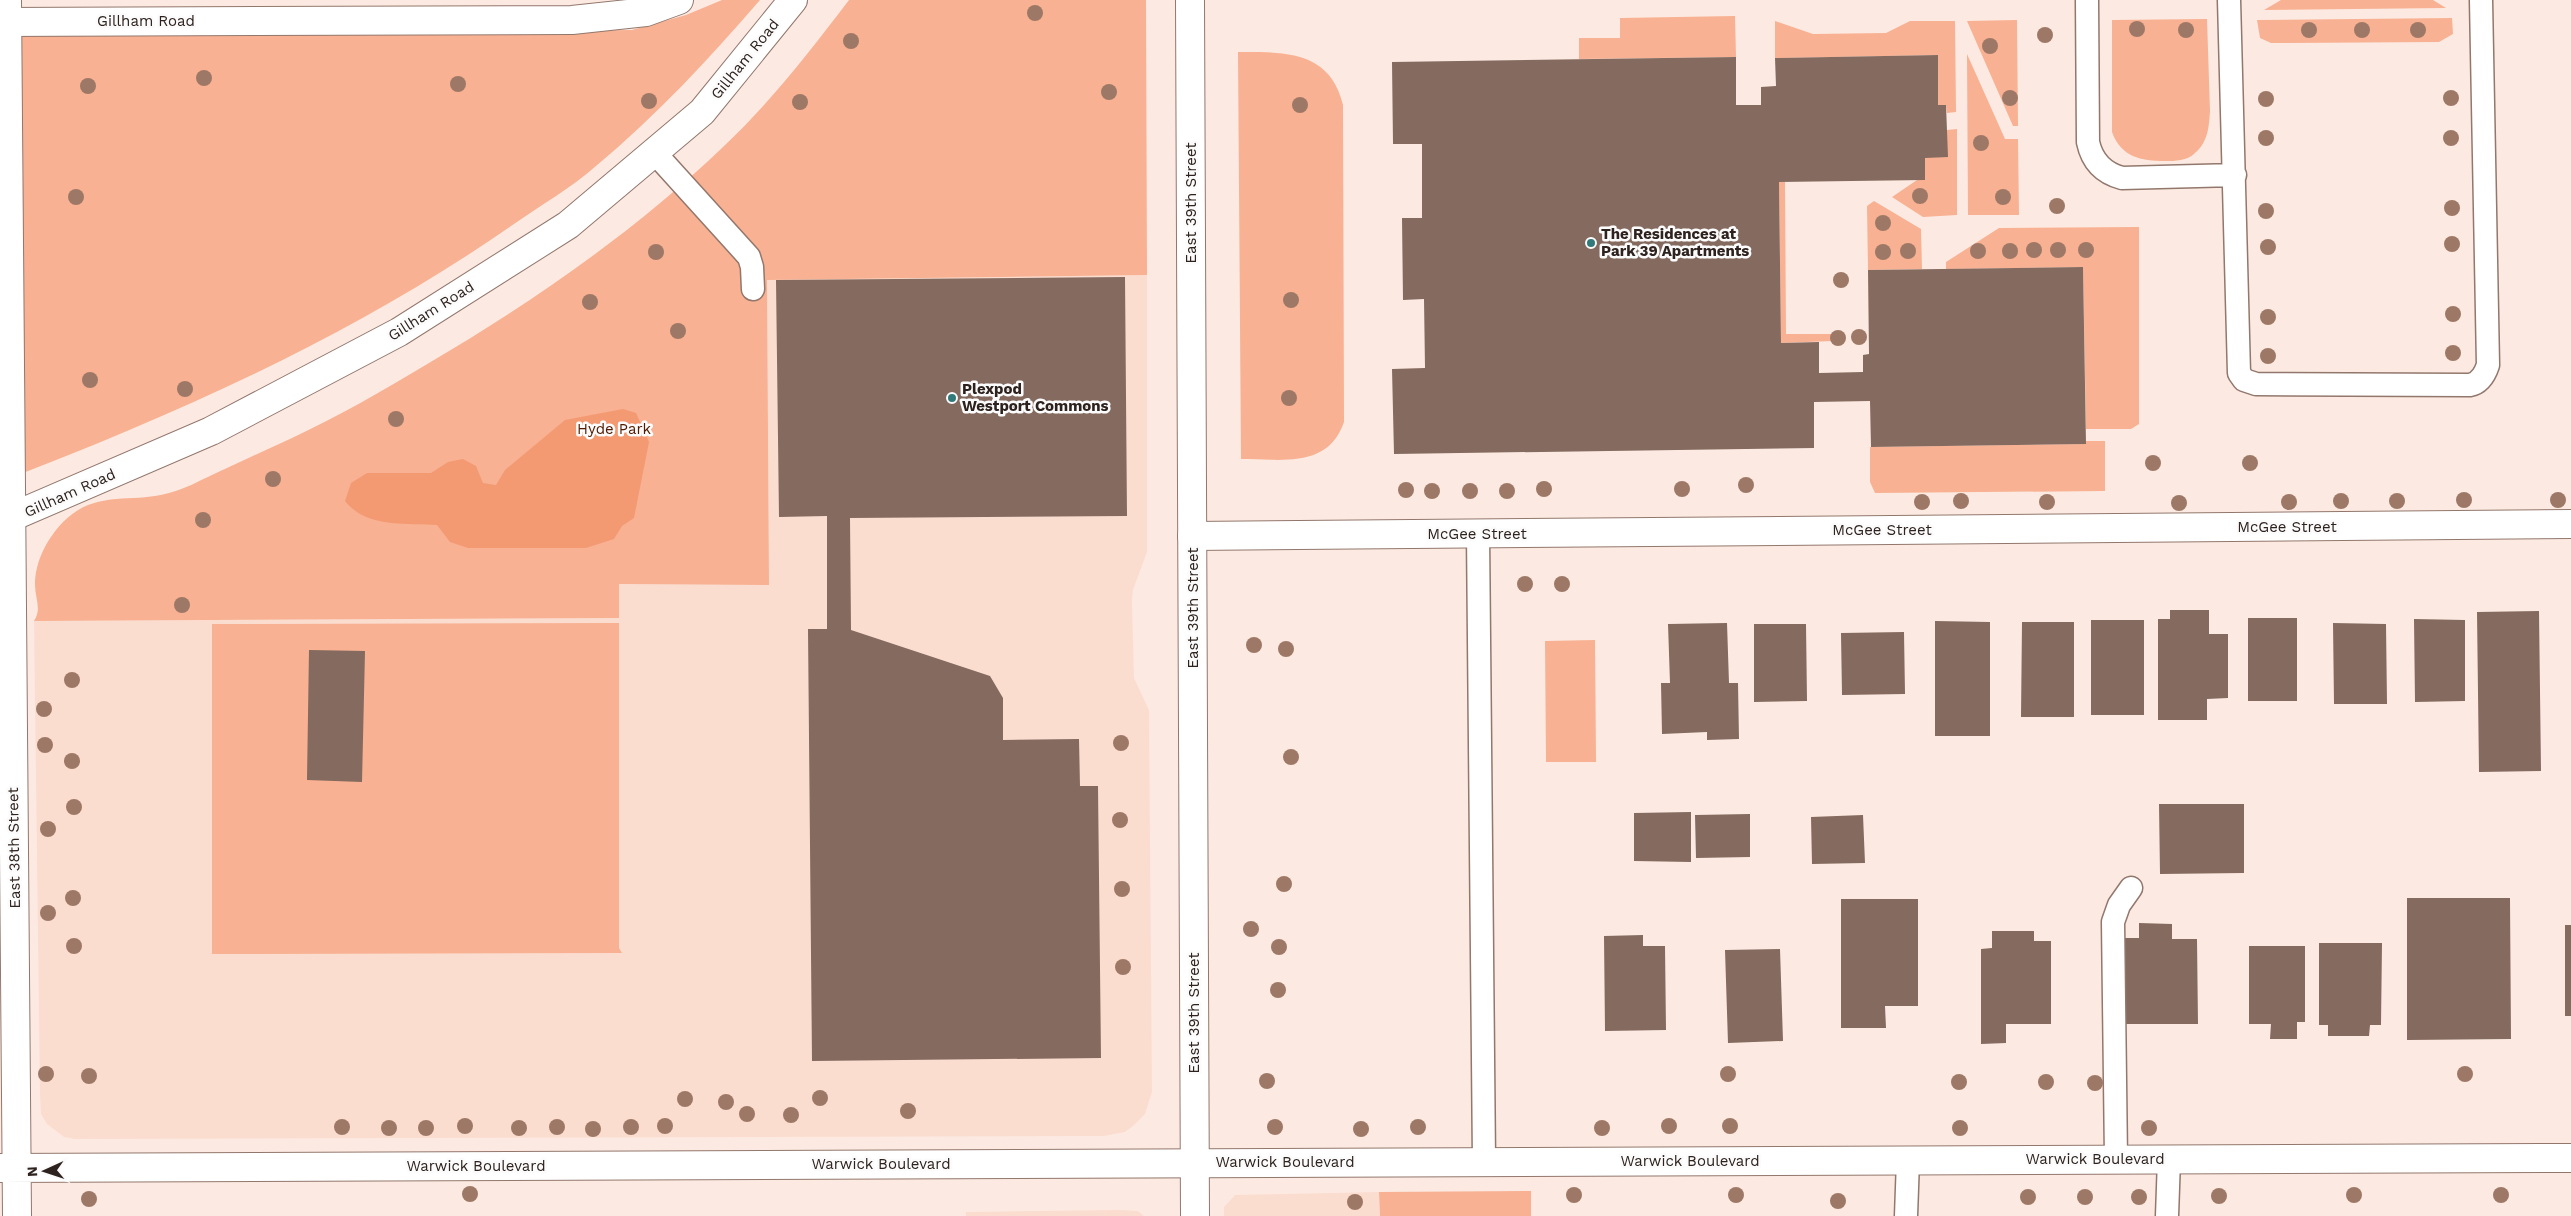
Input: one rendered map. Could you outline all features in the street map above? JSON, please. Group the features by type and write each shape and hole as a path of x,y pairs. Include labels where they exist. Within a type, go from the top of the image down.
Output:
{"street":[{"name":"Gillham Road","path":"5,15 572,20 646,12 679,0"},
{"name":"Gillham Road","path":"5,521 211,432 399,332 568,225 702,112 793,0"},
{"name":"East 39th Street","path":"1190,0 1195,1216"},
{"name":"East 38th Street","path":"5,15 8,1168 17,1216"},
{"name":"McGee Street","path":"1192,536 2571,524"},
{"name":"Warwick Boulevard","path":"8,1168 2571,1158"}],"lane":[{"path":"2087,0 2088,142 2095,160 2108,173 2122,178 2235,175"},
{"path":"2229,0 2240,374 2244,380 2256,384 2476,384 2486,371 2488,364 2482,0"},
{"path":"654,152 749,257 752,267 753,289"},
{"path":"1478,534 1484,1162"},
{"path":"2116,1159 2113,922 2119,905 2131,888"},
{"path":"2167,1216 2169,1159"},
{"path":"1906,1216 1908,1160"}],"shaded area":[{"path":"1147,275 1147,552 1133,590 1132,600 1134,678 1149,710 1152,1092 1145,1114 1133,1126 1125,1132 1104,1136 75,1139 64,1137 47,1124 41,1114 40,1095 34,621 618,618 618,584 769,585 767,280"},
{"path":"1379,1192 1380,1216 1224,1216 1224,1207 1235,1195"},
{"path":"1138,1211 1144,1216 966,1216 966,1212"}],"green space":[{"path":"722,0 760,0 721,44 640,127 576,182 514,224 454,264 392,301 265,369 134,428 0,482 0,36 632,30 686,15"},
{"name":"Hyde Park","path":"849,0 1146,0 1147,275 767,280 769,585 619,584 619,618 34,621 38,612 35,585 37,567 43,551 63,522 75,512 101,501 141,498 175,491 192,485 292,438 378,393 545,290 654,208 723,147 773,95"},
{"path":"2281,0 2433,0 2446,8 2264,10"},
{"path":"1735,16 1736,57 1579,59 1579,38 1620,38 1620,18"},
{"path":"2452,18 2453,34 2439,42 2271,43 2260,38 2257,20"},
{"path":"2207,19 2210,111 2208,128 2203,144 2192,156 2173,161 2148,160 2126,152 2112,132 2112,20"},
{"path":"2017,20 2018,126 2013,126 1967,21"},
{"path":"1775,21 1813,34 1886,33 1910,21 1955,21 1956,112 1947,113 1946,105 1938,105 1937,55 1775,58"},
{"path":"1238,52 1288,54 1316,64 1328,74 1337,87 1343,105 1344,422 1337,437 1327,448 1302,458 1287,460 1241,459"},
{"path":"1967,54 2005,139 2018,139 2019,215 1968,215"},
{"path":"1957,129 1957,215 1923,217 1892,197 1917,180 1925,180 1925,158 1947,130"},
{"path":"1779,182 1785,182 1786,334 1831,334 1833,341 1781,343"},
{"path":"1874,201 1921,229 1922,269 1868,270 1867,206"},
{"path":"2139,227 2139,424 2131,429 2086,429 2083,267 1946,269 1946,262 1999,228"},
{"path":"623,409 636,413 649,442 634,518 622,526 614,539 586,548 468,548 450,542 437,525 399,524 375,520 354,510 345,501 351,483 367,473 431,473 448,462 463,459 476,466 483,483 496,485 505,470 565,420"},
{"path":"2086,441 2105,441 2105,491 1875,493 1870,482 1870,447 2086,444"},
{"path":"619,623 619,948 622,953 212,954 212,624"},
{"path":"1595,640 1596,762 1546,762 1545,641"},
{"path":"1531,1191 1531,1216 1380,1216 1379,1192"}],"building":[{"name":"The Residences at Park 39 Apartments","path":"1938,55 1938,105 1946,105 1948,157 1925,158 1925,180 1779,182 1781,343 1819,342 1819,373 1863,372 1863,355 1869,354 1868,270 2083,267 2086,444 1871,447 1870,401 1814,402 1814,448 1394,454 1392,369 1425,368 1424,299 1403,300 1402,218 1422,218 1422,144 1393,144 1392,62 1736,57 1736,105 1761,105 1761,87 1776,86 1775,58"},
{"path":"1125,277 1127,516 850,518 851,630 990,676 1003,698 1003,740 1079,739 1080,786 1098,786 1101,1058 812,1061 808,629 827,629 827,516 779,517 776,280"},
{"path":"2170,610 2209,610 2209,634 2228,634 2228,698 2207,699 2207,720 2158,720 2158,619 2170,619"},
{"path":"2539,611 2541,771 2479,772 2477,612"},
{"path":"2248,618 2297,618 2297,701 2248,701"},
{"path":"2414,619 2465,620 2465,701 2415,702"},
{"path":"2091,620 2144,620 2144,715 2091,715"},
{"path":"1935,621 1990,622 1990,736 1935,736"},
{"path":"2022,622 2074,622 2074,717 2021,717"},
{"path":"1727,623 1729,683 1738,683 1739,739 1707,740 1707,732 1662,734 1661,683 1670,683 1668,624"},
{"path":"2333,623 2386,624 2387,704 2334,704"},
{"path":"1754,624 1806,624 1807,701 1754,702"},
{"path":"1904,632 1905,694 1842,695 1841,633"},
{"path":"309,650 365,651 362,782 307,780"},
{"path":"2159,804 2244,804 2244,873 2160,874"},
{"path":"1691,812 1691,862 1634,861 1634,813"},
{"path":"1750,814 1750,857 1696,858 1695,815"},
{"path":"1863,815 1865,863 1812,864 1811,817"},
{"path":"2407,898 2510,898 2511,1039 2407,1040"},
{"path":"1841,899 1918,899 1918,1006 1885,1006 1886,1028 1841,1028"},
{"path":"2139,923 2172,924 2172,939 2197,939 2198,1024 2125,1024 2124,938 2139,938"},
{"path":"2565,925 2571,925 2571,1016 2565,1016"},
{"path":"1992,931 2034,931 2034,941 2051,941 2051,1024 2006,1024 2006,1043 1981,1044 1981,949 1992,948"},
{"path":"1643,935 1643,946 1665,946 1666,1030 1605,1031 1604,936"},
{"path":"2319,943 2382,943 2381,1025 2370,1025 2369,1036 2328,1036 2328,1025 2319,1025"},
{"path":"2249,946 2305,946 2305,1022 2297,1022 2297,1039 2270,1039 2271,1024 2249,1024"},
{"path":"1780,949 1783,1041 1728,1043 1725,950"}],"place":[{"name":"The Residences at Park 39 Apartments","path":"1591,243"},
{"name":"Plexpod Westport Commons","path":"952,398"}]}
